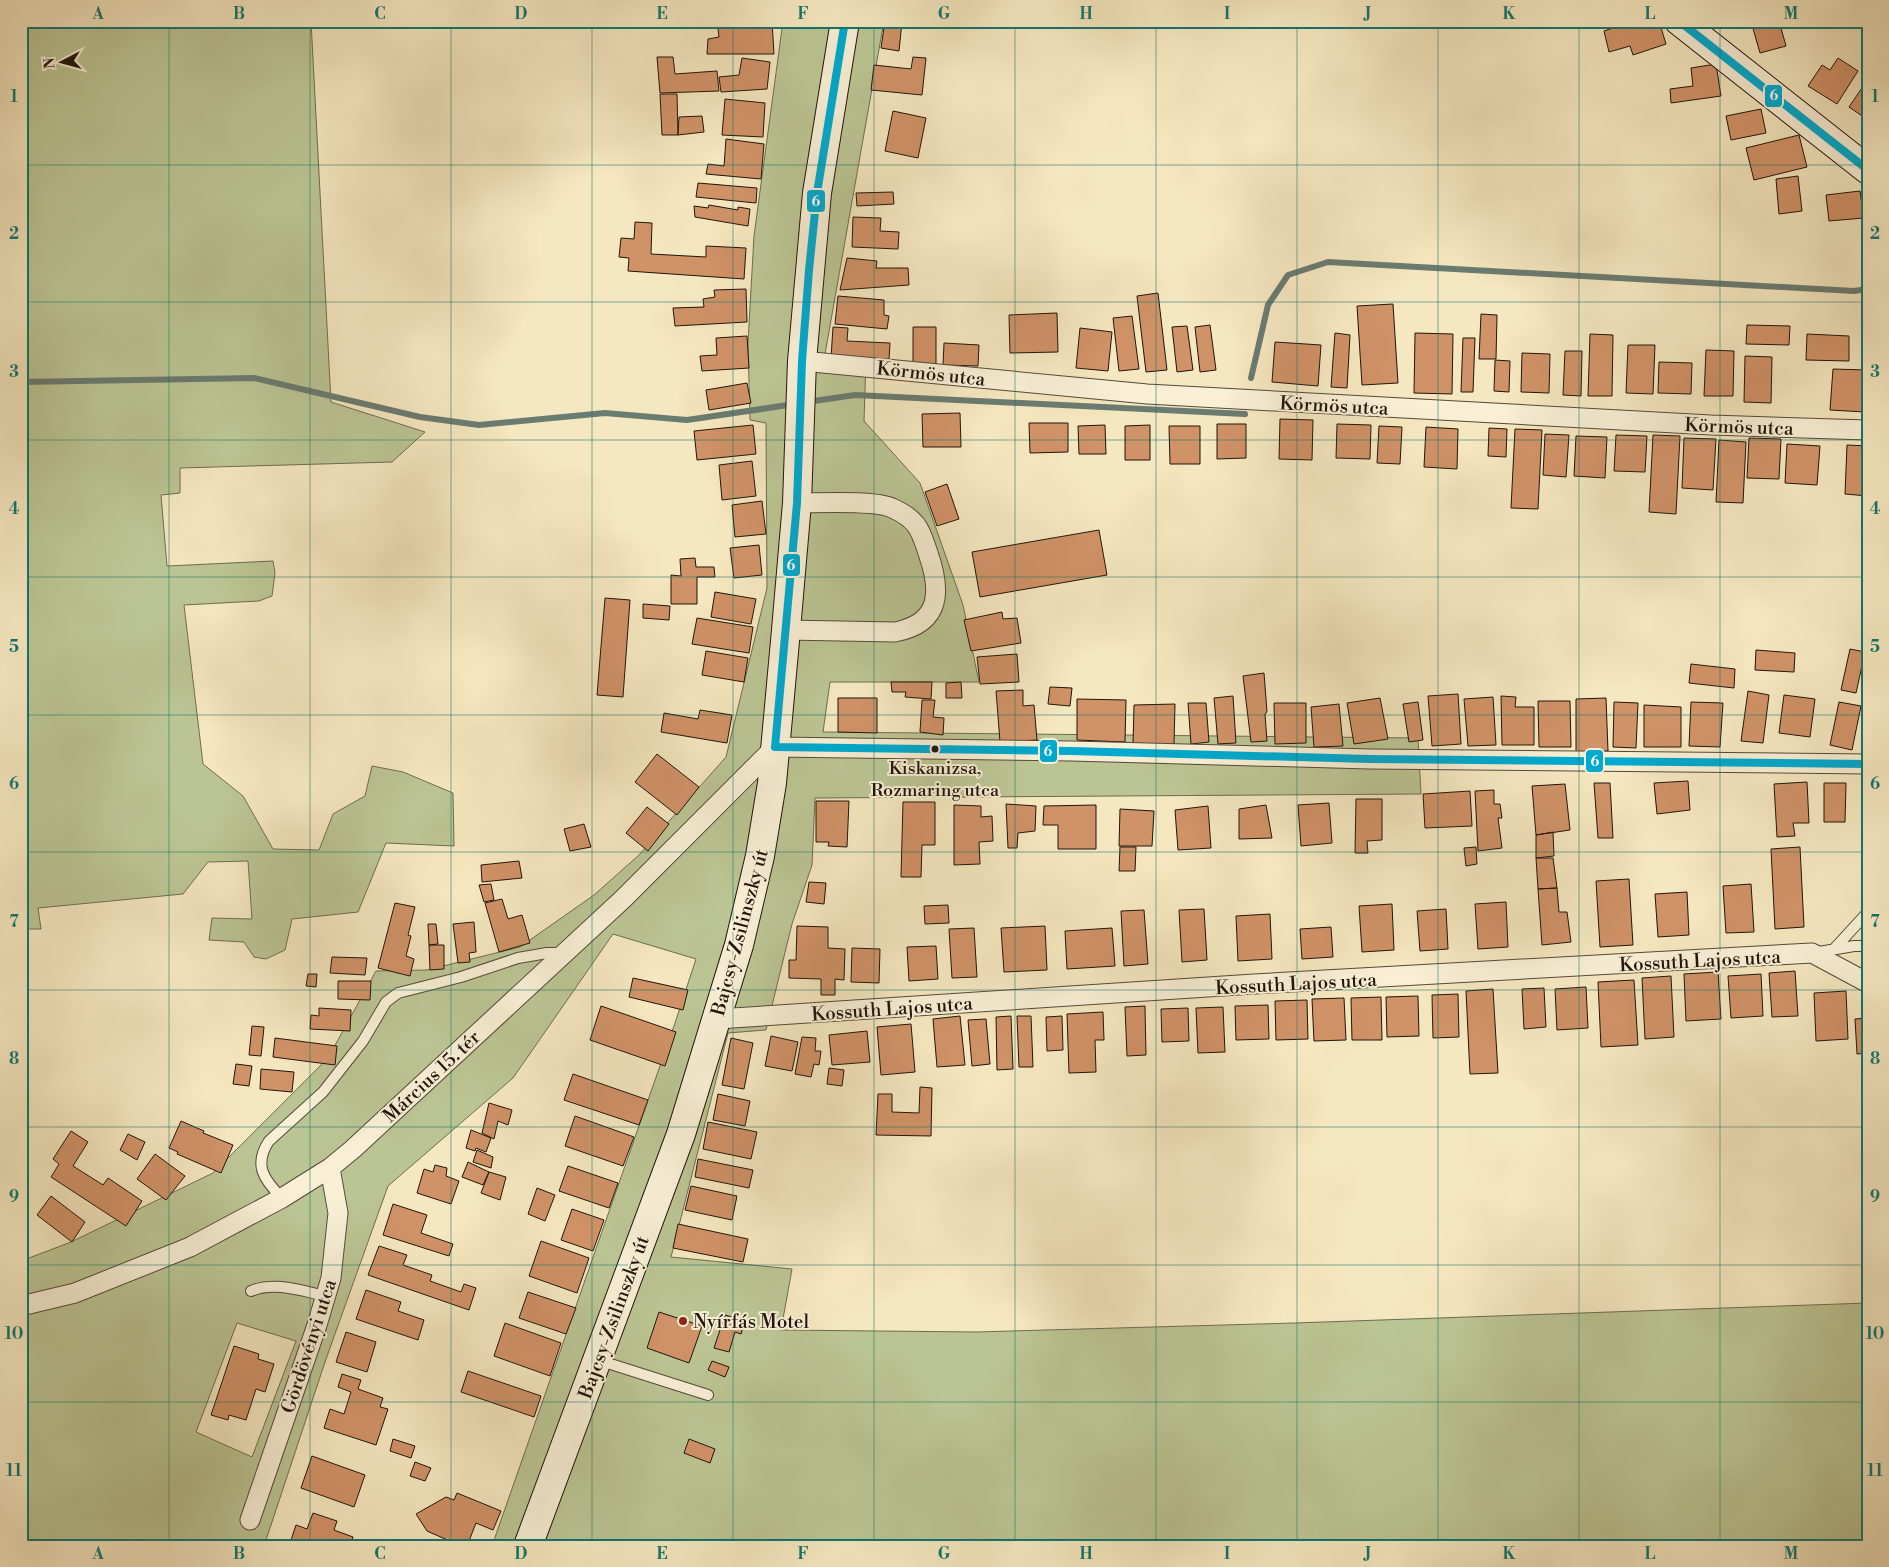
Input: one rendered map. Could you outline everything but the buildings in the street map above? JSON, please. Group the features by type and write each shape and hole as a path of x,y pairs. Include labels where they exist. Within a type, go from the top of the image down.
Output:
{"main road":[{"name":"Bajcsy-Zsilinszky út","path":"528,1546 681,1134 752,898 768,809 786,630 797,503 802,360 817,193 845,21"},
{"path":"1679,21 1865,164"}],"street":[{"name":"Körmös utca","path":"802,360 1165,395 1711,425 1868,430"},
{"path":"786,630 895,632 908,630 919,624 927,615 933,606 937,594 937,581 922,534 916,524 906,516 889,506 875,504 797,503"},
{"path":"775,747 1370,759 1868,764"},
{"name":"Március 15. tér","path":"21,1306 75,1293 190,1247 282,1198 330,1168 623,899 775,747"},
{"path":"1812,953 1866,980"},
{"name":"Kossuth Lajos utca","path":"716,1019 1254,984 1812,953"},
{"name":"Gördövényi utca","path":"250,1520 326,1296 338,1212 330,1168"}],"lane":[{"path":"1834,949 1868,912"},
{"path":"1812,953 1854,946 1868,946"},
{"path":"282,1198 271,1187 264,1176 261,1166 263,1150 276,1135 322,1092 345,1065 363,1041 386,1002 398,993 462,977 518,958 564,952"},
{"path":"250,1291 260,1287 274,1286 326,1296"},
{"path":"597,1359 708,1395"}],"green space":[{"path":"21,21 311,21 331,402 425,432 392,462 180,468 180,493 161,495 167,566 273,561 275,573 272,596 259,601 184,605 203,764 243,796 273,849 319,850 333,814 365,796 372,766 403,772 453,793 454,846 386,843 358,912 292,919 285,950 266,959 254,957 244,942 209,940 212,918 252,919 248,861 208,862 183,894 38,908 41,929 21,929"},
{"path":"783,21 884,21 825,354 866,358 864,421 920,483 963,605 979,682 830,682 823,732 1418,738 1421,794 815,798 812,865 792,924 766,1030 728,1033 671,1257 792,1269 781,1330 976,1332 1868,1303 1868,1546 492,1546 696,959 613,934 513,1078 388,1186 326,1359 264,1546 21,1546 21,1261 71,1242 213,1173 328,1058 376,971 427,970 520,947 594,895 639,855 726,757 767,588 766,423 750,420 748,343 754,236","holes":["237,1323 296,1341 252,1457 196,1432"]}],"waterway":[{"path":"1251,378 1268,305 1288,275 1328,262 1854,291 1868,289"},
{"path":"21,382 254,378 420,417 479,425 605,413 687,420 795,404"},
{"path":"807,402 855,395 1245,414"}],"transit line":[{"name":"6","path":"775,747 797,503 802,361 809,270 817,193 845,21"},
{"name":"6","path":"1679,21 1868,170"},
{"name":"6","path":"775,747 1071,751 1370,759 1868,764"}],"place":[{"name":"Kiskanizsa, Rozmaring utca","path":"935,749"},
{"name":"Nyírfás Motel","path":"683,1321"}]}
